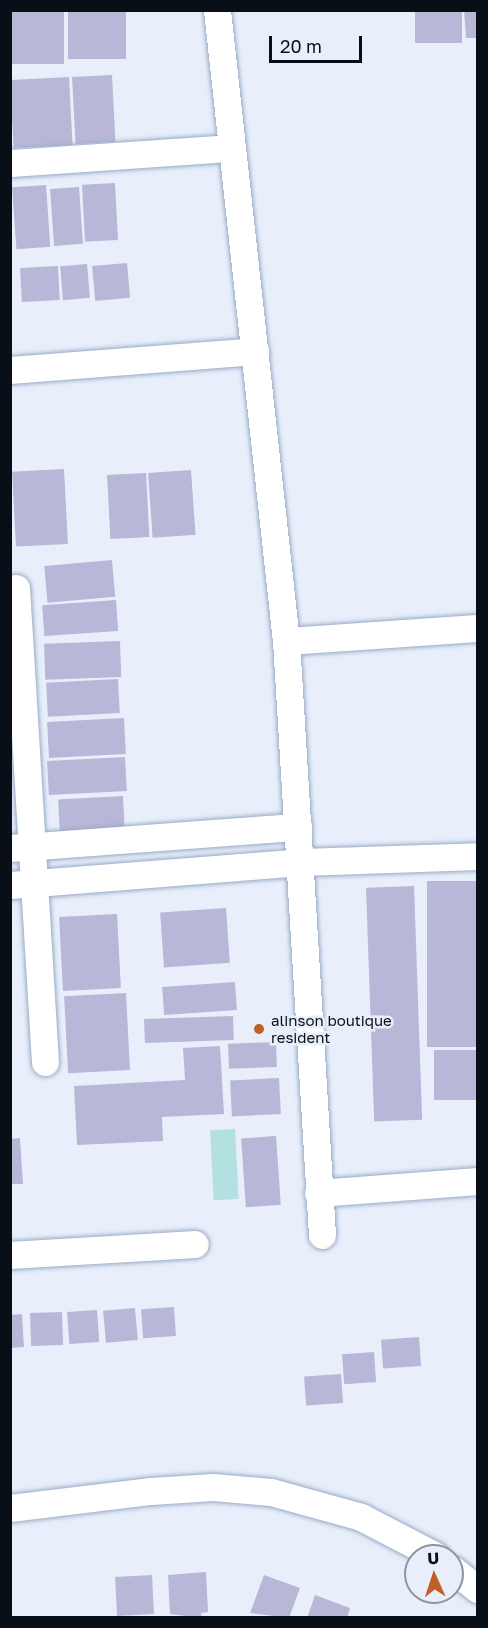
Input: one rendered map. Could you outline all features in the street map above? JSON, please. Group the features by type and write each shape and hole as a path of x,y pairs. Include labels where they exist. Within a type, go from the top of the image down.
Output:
{"street":[{"path":"217,10 229,148 255,351 286,641 322,1235"},
{"path":"10,163 229,148"},
{"path":"10,370 255,351"},
{"path":"16,588 22,884 45,1062"},
{"path":"286,641 477,628"},
{"path":"21,847 298,826"},
{"path":"22,884 301,862 477,856"},
{"path":"318,1192 477,1181"},
{"path":"10,1255 195,1244"},
{"path":"10,1508 151,1491 213,1487 271,1492 361,1517 413,1544"},
{"path":"464,1579 477,1590"}],"shaded area":[{"path":"235,1129 239,1199 214,1200 210,1130"}],"building":[{"path":"10,10 64,10 64,64 10,64"},
{"path":"68,10 126,10 126,59 68,59"},
{"path":"415,10 462,10 462,43 415,43"},
{"path":"464,10 478,10 478,38 466,38"},
{"path":"112,75 116,142 76,144 72,77"},
{"path":"69,77 73,145 14,148 10,80"},
{"path":"115,183 118,240 85,242 82,185"},
{"path":"46,185 50,247 16,249 12,187"},
{"path":"79,187 83,244 54,246 50,189"},
{"path":"127,263 130,298 95,301 92,266"},
{"path":"87,264 90,298 63,300 60,266"},
{"path":"58,266 60,300 22,302 20,268"},
{"path":"64,469 68,544 16,547 12,472"},
{"path":"191,470 196,535 153,538 148,473"},
{"path":"146,473 149,537 110,539 107,475"},
{"path":"112,560 115,597 47,603 44,566"},
{"path":"116,600 118,631 44,636 42,605"},
{"path":"120,641 121,677 45,680 44,644"},
{"path":"118,679 120,713 48,717 46,683"},
{"path":"124,718 126,754 49,758 47,722"},
{"path":"125,757 127,791 49,795 47,761"},
{"path":"123,796 125,831 60,834 58,799"},
{"path":"427,881 478,881 478,1047 427,1047"},
{"path":"414,886 422,1120 374,1122 366,888"},
{"path":"226,908 230,963 164,967 160,913"},
{"path":"117,914 121,988 63,991 59,917"},
{"path":"235,982 237,1010 164,1015 162,987"},
{"path":"126,993 130,1070 68,1073 64,996"},
{"path":"233,1016 234,1040 145,1043 144,1019"},
{"path":"276,1042 277,1067 229,1069 228,1044"},
{"path":"220,1046 224,1114 162,1117 163,1141 77,1145 74,1086 185,1080 183,1048"},
{"path":"434,1050 478,1050 478,1100 434,1100"},
{"path":"279,1078 281,1114 232,1117 230,1081"},
{"path":"276,1136 281,1205 246,1207 241,1138"},
{"path":"20,1138 23,1184 10,1184 10,1139"},
{"path":"174,1307 176,1336 143,1338 141,1309"},
{"path":"135,1308 138,1340 106,1343 103,1311"},
{"path":"97,1310 99,1342 69,1344 67,1312"},
{"path":"62,1312 63,1345 31,1346 30,1313"},
{"path":"22,1314 24,1347 10,1348 10,1315"},
{"path":"419,1337 421,1366 383,1369 381,1340"},
{"path":"374,1352 376,1382 344,1384 342,1354"},
{"path":"341,1374 343,1403 306,1406 304,1377"},
{"path":"206,1572 208,1612 201,1613 202,1618 170,1614 168,1575"},
{"path":"152,1575 154,1614 117,1616 115,1577"},
{"path":"264,1575 300,1588 289,1618 250,1613"},
{"path":"315,1595 350,1608 347,1618 307,1618"}],"place":[{"name":"alinson boutique resident","path":"259,1029"}]}
